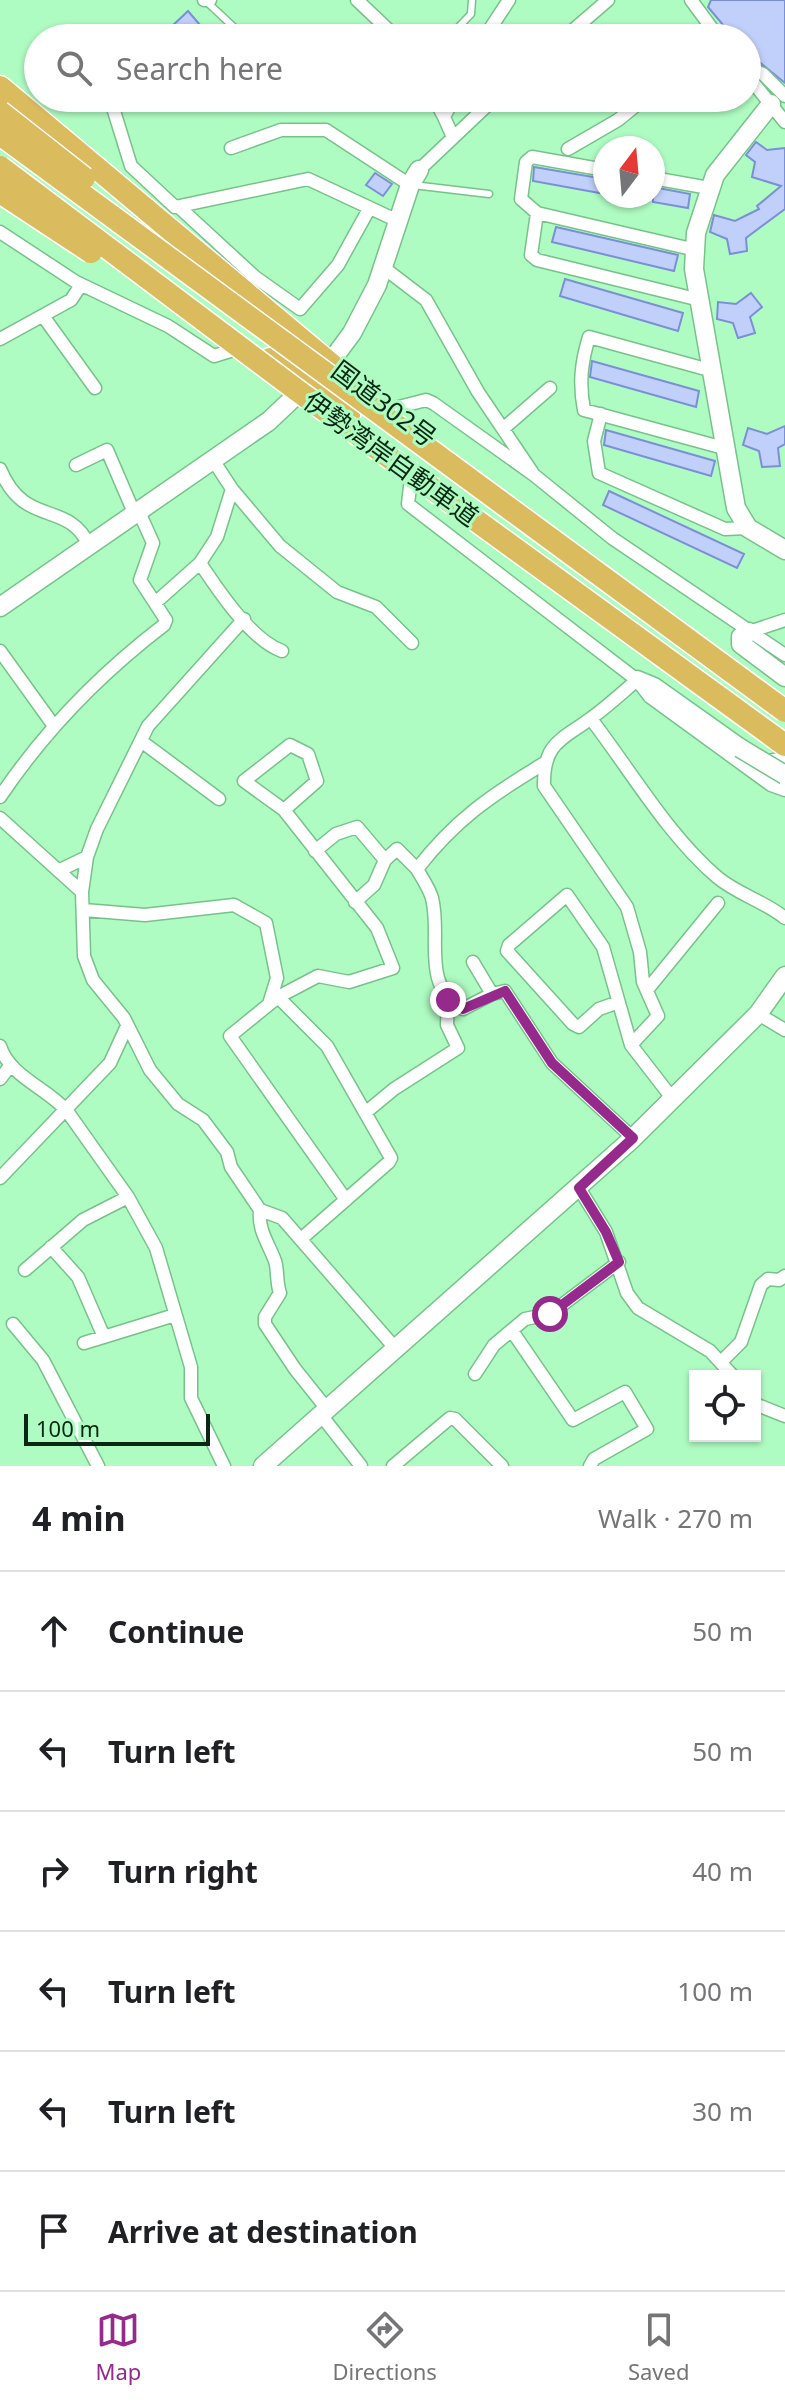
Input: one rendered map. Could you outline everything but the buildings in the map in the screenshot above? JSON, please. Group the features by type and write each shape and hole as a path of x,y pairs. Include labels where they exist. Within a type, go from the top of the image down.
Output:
{"highway":[{"name":"国道302号","path":"0,87 24,107"},
{"path":"0,112 355,398"},
{"name":"国道302号","path":"30,112 250,284 329,364 785,700"},
{"name":"伊勢湾岸自動車道","path":"0,134 355,398 785,711"},
{"name":"伊勢湾岸自動車道","path":"0,167 303,387 785,745"},
{"name":"国道302号","path":"0,189 155,278 250,345 413,467 785,757"},
{"path":"0,189 303,387"}],"street":[{"path":"357,0 380,24"},
{"path":"493,24 509,0"},
{"path":"580,24 608,0"},
{"path":"691,0 709,24"},
{"path":"761,73 778,100 785,122"},
{"path":"761,86 778,100"},
{"path":"778,100 729,153 709,188 702,206 694,269 736,508 748,528 785,550"},
{"path":"114,112 131,166 168,203 180,208 250,284 300,309 338,265 369,209"},
{"path":"441,112 452,135"},
{"path":"444,117 447,112"},
{"path":"0,607 269,421 329,364 352,333 384,268 414,178 452,135 479,112"},
{"path":"568,149 628,112"},
{"path":"231,148 281,130 326,130 414,178"},
{"path":"593,168 529,158 521,199 537,213 696,250"},
{"path":"180,208 308,179 398,221"},
{"path":"665,180 709,188"},
{"path":"537,213 529,246 531,255 537,260 700,300"},
{"path":"0,232 81,285 168,326 214,356 250,345"},
{"path":"384,268 412,286 426,300 478,392 534,475"},
{"path":"221,326 250,284"},
{"path":"0,339 71,300 81,285"},
{"path":"43,316 95,388"},
{"path":"713,371 589,337 579,375 584,410 720,447 726,445"},
{"path":"504,428 550,388"},
{"path":"391,409 426,400 433,403 534,475 612,538 785,655"},
{"path":"601,414 594,441 599,473 725,529 748,528"},
{"path":"0,797 33,748 112,665 164,625 166,620 140,580 153,543 107,450 76,465"},
{"path":"213,460 232,489 280,546 337,592 376,607 412,643"},
{"path":"413,467 408,504 637,680 654,687 785,790"},
{"path":"0,469 8,487 20,501 72,521 89,545"},
{"path":"155,603 200,563 217,537 232,489"},
{"path":"200,563 269,647 282,651"},
{"path":"244,619 154,718 97,829 87,857 82,892 84,956 93,980 127,1026 150,1070 178,1104 203,1120 227,1152 231,1167 260,1210 282,1218 395,1348"},
{"path":"785,620 741,637 741,644 785,677"},
{"path":"0,651 54,726"},
{"path":"417,869 433,846 475,806 543,764 560,737 591,719 637,680"},
{"path":"591,719 701,860 720,879 767,904 785,918"},
{"path":"141,741 219,799"},
{"path":"284,810 317,781 308,754 290,745 244,781 284,810 377,928 393,968 349,982 318,976 274,1000 230,1036 346,1200"},
{"path":"742,756 785,757"},
{"path":"742,756 785,775"},
{"path":"543,764 544,786 627,907 647,990 658,1016 631,1045"},
{"path":"0,818 82,892"},
{"path":"315,851 336,834 357,827 385,860"},
{"path":"355,902 374,885 385,860 397,849 417,869 431,894 434,960 441,989 448,1000 463,1009 505,991 552,1063 633,1138"},
{"path":"60,870 87,857"},
{"path":"616,1003 599,1009 579,1027 573,1024 507,951 509,945 567,895 603,947 616,1003 631,1045 672,1098"},
{"path":"647,990 718,903"},
{"path":"84,910 145,915 234,905 243,908 266,923 277,978 274,1000"},
{"path":"473,962 492,994"},
{"path":"263,1466 633,1138 758,1014 785,976"},
{"path":"274,1000 327,1046 391,1158 301,1239"},
{"path":"365,1113 394,1089 458,1048 447,1025 448,1000"},
{"path":"758,1014 785,1030"},
{"path":"0,1178 110,1063 127,1026"},
{"path":"0,1046 10,1066 56,1098 67,1111 128,1197 156,1248 191,1367 191,1398 224,1466"},
{"path":"0,1079 10,1066"},
{"path":"579,1188 606,1232 619,1262 627,1293 638,1308 722,1361 729,1370"},
{"path":"25,1270 83,1220 128,1197"},
{"path":"260,1210 259,1222 264,1242 276,1263 275,1276 280,1293 265,1317 265,1324 361,1466"},
{"path":"51,1247 78,1277 104,1337"},
{"path":"475,1374 494,1345 525,1319 550,1314 619,1262"},
{"path":"722,1361 741,1342 761,1285 768,1279 779,1280 785,1276"},
{"path":"84,1343 175,1315"},
{"path":"13,1324 43,1360 98,1466"},
{"path":"512,1331 573,1420 625,1392 647,1429 594,1459 590,1466"},
{"path":"761,1406 785,1416"},
{"path":"393,1466 450,1418 455,1419 502,1466"}],"lane":[{"path":"206,0 231,24"},
{"path":"461,24 471,14 472,0"},
{"path":"414,178 489,194"}],"route":[{"path":"448,1000 463,1009 501,990 505,991 552,1063 633,1138 579,1188 606,1232 619,1262 550,1314"}]}
